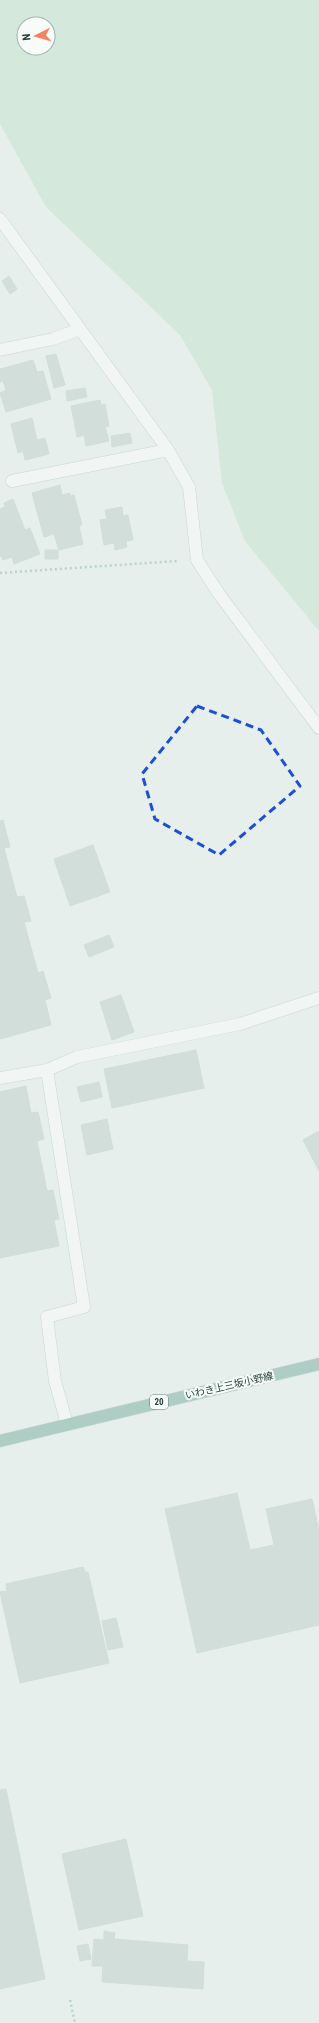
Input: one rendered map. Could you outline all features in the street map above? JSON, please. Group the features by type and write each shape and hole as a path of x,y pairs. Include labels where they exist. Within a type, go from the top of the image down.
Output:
{"main road":[{"name":"いわき上三坂小野線","path":"0,1441 319,1364"}],"street":[{"path":"0,219 168,450 189,487 197,560 219,594 319,728"},
{"path":"0,350 53,339 80,329"},
{"path":"12,481 168,450"},
{"path":"0,1078 47,1070 77,1058 240,1024 319,998"},
{"path":"47,1070 84,1308 47,1317 55,1381 67,1424"}],"path":[{"path":"0,573 197,560"},
{"path":"70,2000 75,2023"}],"highlighted area":[{"path":"197,706 261,730 300,786 219,855 155,819 142,774"}],"green space":[{"path":"0,0 319,0 319,631 245,541 222,483 212,390 180,335 46,207 0,124"}],"building":[{"path":"9,276 17,289 10,294 2,281"},
{"path":"56,354 65,385 54,388 46,356"},
{"path":"33,360 37,372 43,371 51,399 6,412 0,393 6,390 3,381 0,382 0,369"},
{"path":"85,388 87,397 67,401 66,391"},
{"path":"100,400 101,405 105,404 109,426 105,427 109,441 86,446 84,435 77,437 71,406"},
{"path":"32,418 37,440 45,438 49,454 25,460 23,451 18,453 11,424"},
{"path":"130,433 132,443 112,447 111,436"},
{"path":"60,485 62,495 70,493 70,496 74,495 82,525 79,526 83,544 59,550 54,534 44,537 32,493"},
{"path":"13,499 25,530 30,528 40,554 14,564 12,557 3,560 0,555 0,509 5,507 4,503"},
{"path":"122,507 123,516 128,515 133,540 126,541 127,547 115,550 114,543 104,545 100,520 107,519 105,510"},
{"path":"45,550 58,550 58,559 45,559"},
{"path":"3,820 10,847 4,848 17,897 24,896 31,921 24,922 38,973 43,971 51,998 45,1000 51,1025 0,1039 0,821"},
{"path":"93,845 110,892 70,906 54,859"},
{"path":"109,935 114,947 89,957 84,945"},
{"path":"121,995 134,1032 112,1040 100,1002"},
{"path":"196,1050 204,1088 112,1108 104,1069"},
{"path":"99,1082 102,1097 81,1102 77,1087"},
{"path":"26,1086 31,1113 38,1112 44,1139 37,1141 47,1191 53,1190 59,1219 54,1220 59,1246 0,1258 0,1092"},
{"path":"107,1119 113,1149 87,1155 81,1125"},
{"path":"319,1131 319,1171 303,1140"},
{"path":"237,1493 250,1550 274,1545 266,1509 312,1499 319,1531 319,1625 197,1653 165,1509"},
{"path":"83,1567 85,1572 88,1572 109,1663 20,1683 0,1592 7,1591 6,1584"},
{"path":"116,1618 123,1647 108,1650 102,1621"},
{"path":"6,1789 45,1979 0,1989 0,1790"},
{"path":"126,1839 143,1916 79,1930 62,1854"},
{"path":"104,1931 115,1933 114,1939 188,1945 187,1961 204,1962 203,1989 102,1982 103,1966 92,1966 94,1939 104,1940"},
{"path":"88,1944 91,1959 80,1961 77,1946"}]}
